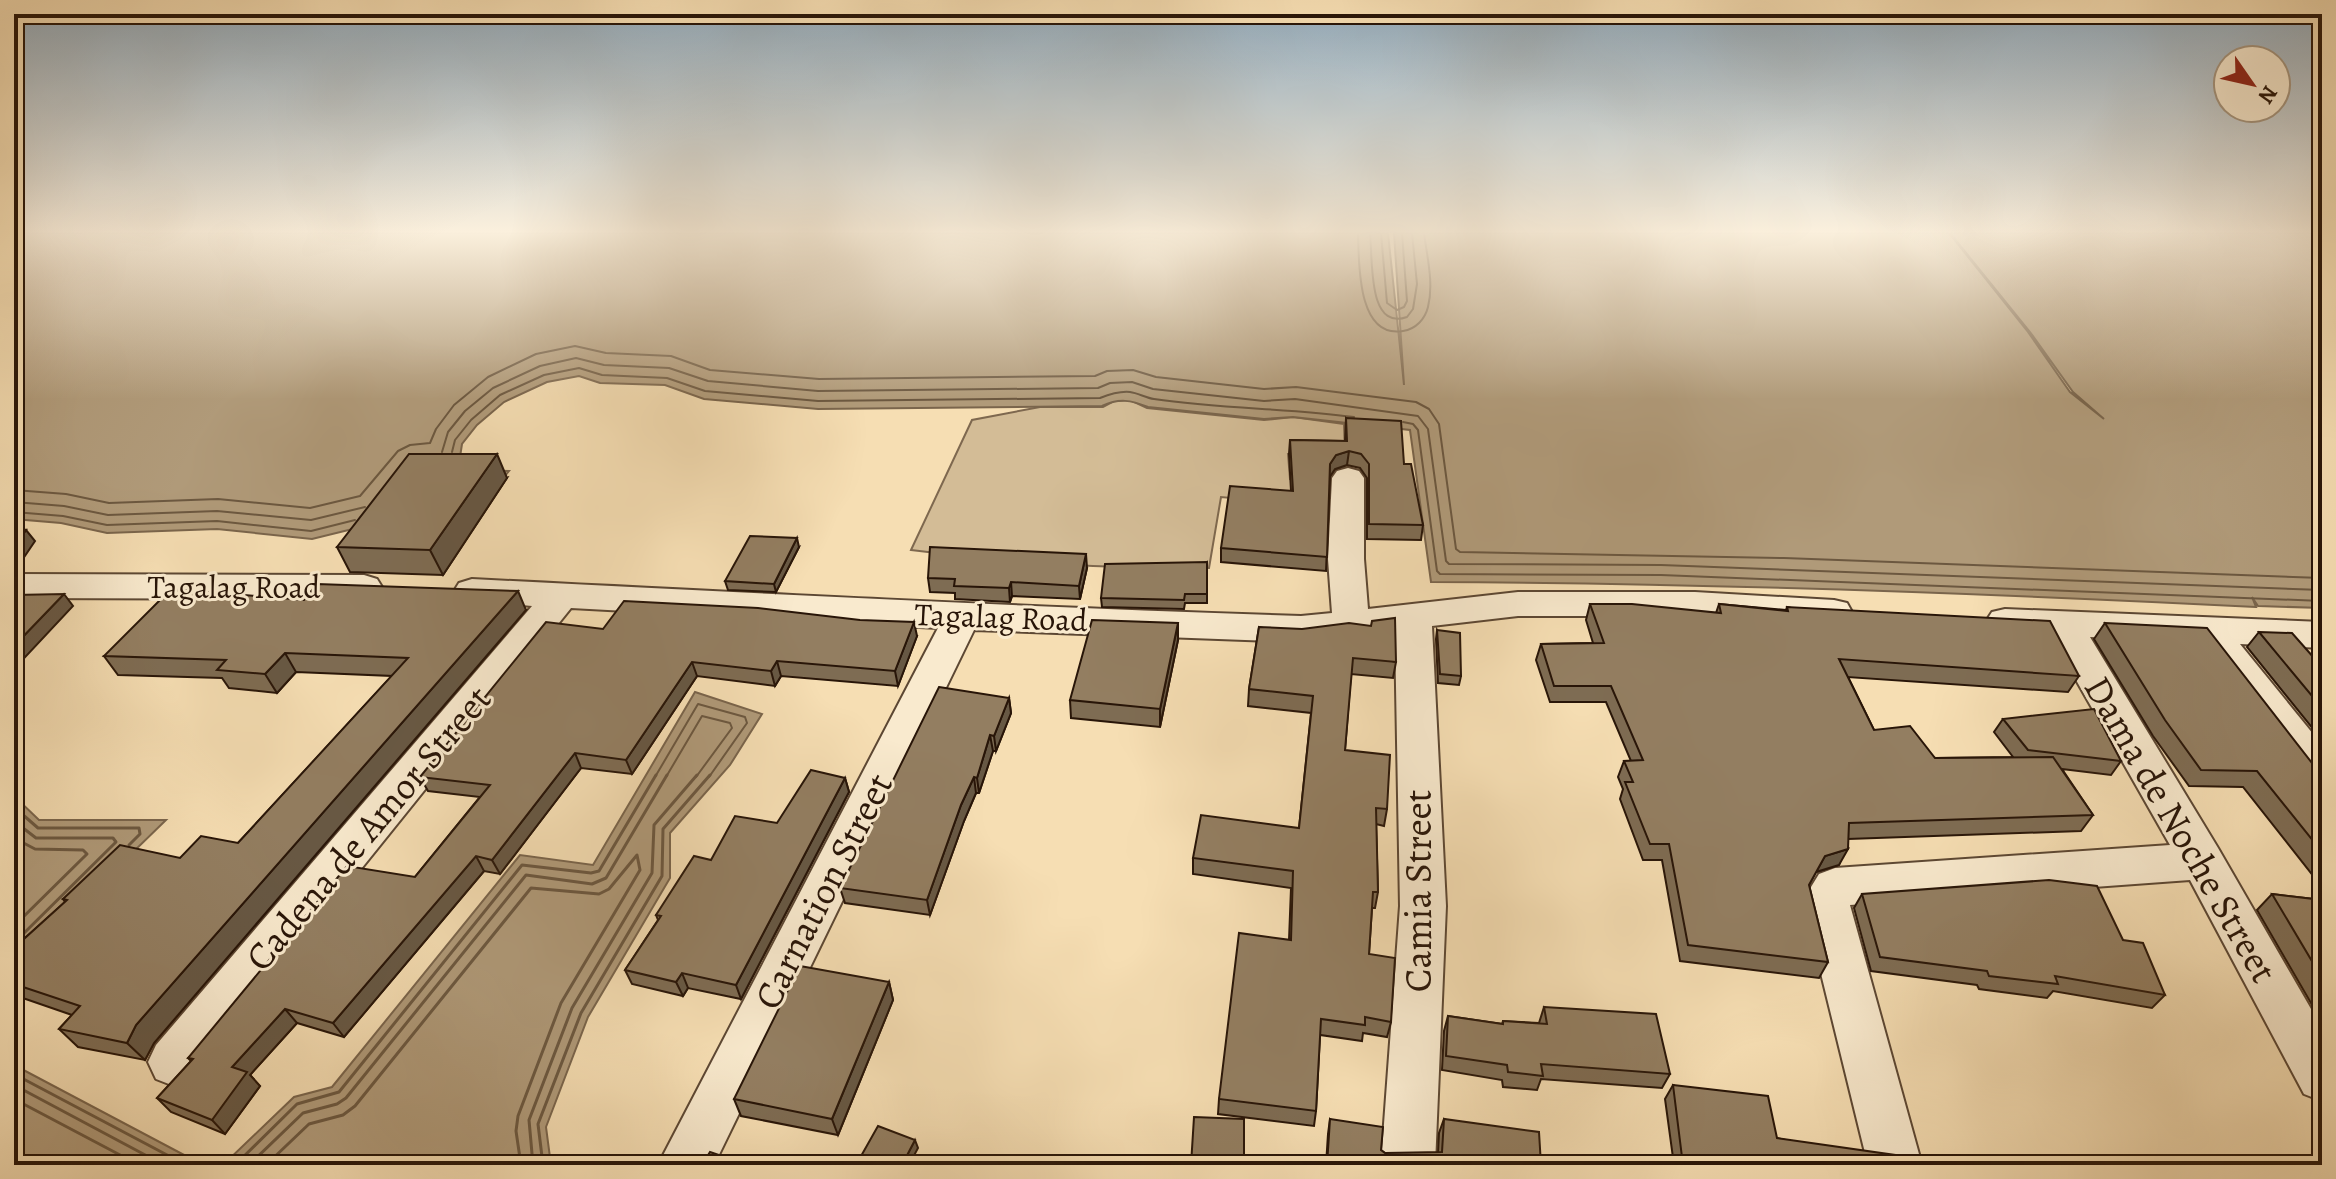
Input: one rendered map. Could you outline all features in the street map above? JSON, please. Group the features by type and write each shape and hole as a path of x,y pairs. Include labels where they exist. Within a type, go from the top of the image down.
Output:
{"street":[{"path":"1348,478 1346,559 1351,625"},
{"name":"Tagalag Road","path":"14,586 395,588"},
{"name":"Tagalag Road","path":"437,590 962,617 1301,629 1518,604 1695,604 1864,613"},
{"name":"Cadena de Amor Street","path":"174,1062 562,595"},
{"name":"Camia Street","path":"1408,1165 1423,906 1413,616"},
{"name":"Carnation Street","path":"685,1165 962,617"},
{"path":"1971,619 2322,635"},
{"name":"Dama de Noche Street","path":"2063,624 2202,861 2322,1077"},
{"path":"2210,632 2322,775"},
{"path":"1895,1165 1826,900 1835,887 2202,861"}],"shaded area":[{"path":"1130,400 1147,408 1264,420 1293,417 1344,424 1345,455 1288,454 1290,479 1338,481 1340,508 1221,497 1209,568 1060,564 911,550 972,420 1040,407 1103,407 1114,401"}],"water":[{"path":"14,288 1394,288 1404,385 1398,288 1993,288 2070,392 2104,419 2073,392 2030,332 1994,288 2322,288 2322,608 2258,606 2252,597 2256,607 1844,590 1431,582 1410,430 1293,417 1264,419 1148,407 1125,401 1102,406 818,409 704,399 665,385 600,383 579,376 547,382 504,402 477,425 462,444 458,470 509,471 505,476 377,523 312,539 217,529 107,533 61,523 14,519"},
{"path":"695,692 762,714 730,765 670,833 670,878 588,1017 546,1127 551,1165 223,1165 294,1097 332,1087 520,855 593,865"},
{"path":"14,796 39,820 166,820 14,968"},
{"path":"14,1065 203,1165 14,1165"}],"building":[{"path":"1346,418 1401,421 1404,464 1411,464 1423,525 1369,524 1369,464 1361,454 1349,451 1336,455 1330,464 1327,557 1221,548 1230,486 1293,491 1290,440 1347,441"},
{"path":"409,454 497,454 430,550 337,547"},
{"path":"26,530 14,547 14,531"},
{"path":"750,536 797,538 774,584 725,581"},
{"path":"930,547 1086,554 1079,586 1011,582 1009,588 954,586 955,579 928,578"},
{"path":"1207,562 1207,594 1185,594 1184,600 1101,598 1105,564"},
{"path":"317,584 518,591 136,1025 127,1043 59,1029 80,1006 14,984 14,948 67,900 63,899 120,845 180,858 201,836 238,843 408,658 285,653 265,674 217,670 226,660 104,656 171,589 304,600"},
{"path":"64,594 14,646 14,595"},
{"path":"624,601 758,608 860,620 914,622 895,671 777,661 771,671 692,662 626,760 575,753 492,860 476,856 333,1023 285,1009 232,1067 247,1072 212,1120 157,1098 193,1059 188,1058 347,866 415,877 490,785 420,777 546,622 603,629"},
{"path":"1590,604 1632,604 1721,613 1719,604 1788,611 1787,607 2050,621 2079,676 1839,659 1874,730 1910,726 1935,758 2053,757 2093,815 1849,823 1848,849 1825,856 1809,885 1828,962 1688,945 1669,844 1650,844 1625,782 1633,782 1624,761 1643,760 1611,686 1554,686 1541,644 1604,643"},
{"path":"1395,618 1396,662 1353,658 1345,750 1390,755 1387,809 1376,808 1378,892 1373,892 1369,954 1395,958 1391,1022 1365,1017 1365,1025 1321,1019 1316,1111 1219,1099 1239,933 1291,940 1293,871 1193,858 1201,815 1299,828 1313,696 1249,689 1259,627 1302,629 1349,623 1371,626 1372,621"},
{"path":"1092,620 1178,623 1160,709 1070,700"},
{"path":"2105,623 2207,628 2322,773 2322,852 2257,771 2201,770 2165,720"},
{"path":"1437,630 1460,633 1461,676 1440,674"},
{"path":"2259,632 2292,633 2322,667 2322,708"},
{"path":"939,687 1009,698 994,736 990,735 977,778 974,777 961,805 927,900 840,888"},
{"path":"2094,709 2121,761 2028,750 2003,719"},
{"path":"811,770 845,778 736,985 682,973 676,982 625,970 661,916 656,915 694,856 711,860 735,816 777,823"},
{"path":"2049,880 2097,886 2123,940 2143,943 2165,995 2055,976 2058,984 1989,976 1987,971 1880,957 1862,894"},
{"path":"2272,894 2322,900 2322,978"},
{"path":"800,966 889,982 832,1119 734,1099"},
{"path":"1544,1007 1656,1014 1670,1074 1541,1064 1543,1076 1508,1072 1507,1065 1446,1056 1448,1016 1503,1024 1503,1021 1547,1024"},
{"path":"1673,1085 1768,1096 1777,1138 1895,1155 1897,1165 1683,1165"},
{"path":"1194,1117 1244,1119 1244,1165 1191,1165"},
{"path":"1330,1119 1383,1127 1381,1150 1385,1153 1442,1152 1444,1119 1539,1132 1541,1165 1327,1165"},
{"path":"878,1126 915,1140 902,1165 856,1165"},
{"path":"710,1152 748,1165 702,1165"}]}
